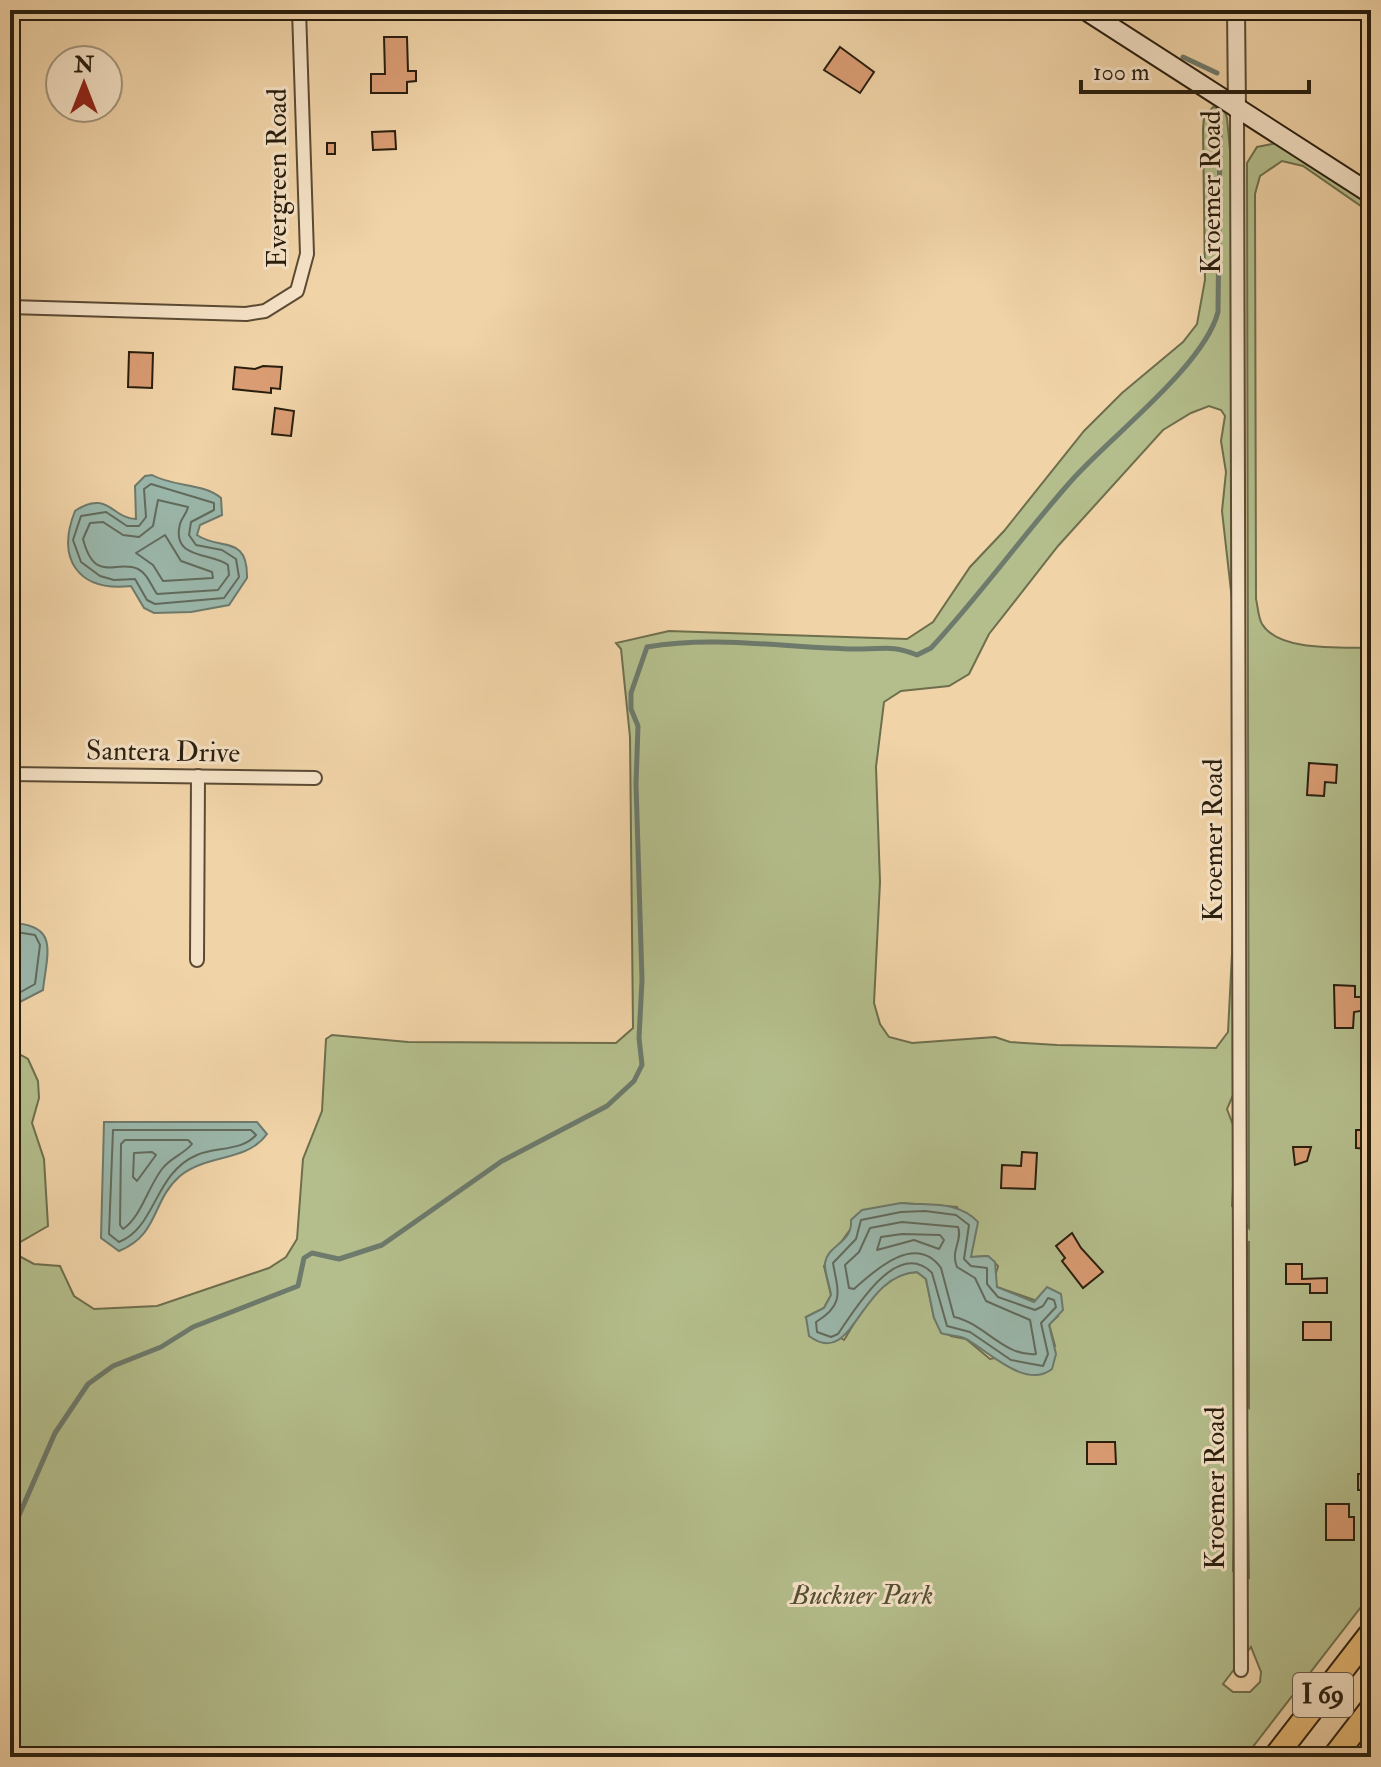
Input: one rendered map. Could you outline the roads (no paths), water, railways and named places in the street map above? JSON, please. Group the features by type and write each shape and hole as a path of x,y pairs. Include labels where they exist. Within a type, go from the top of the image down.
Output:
{"highway":[{"name":"I 69","path":"1275,1757 1371,1633"},
{"name":"I 69","path":"1334,1757 1371,1709"}],"main road":[{"path":"1085,10 1371,194"}],"street":[{"name":"Evergreen Road","path":"10,307 246,314 265,311 297,291 307,254 299,10"},
{"name":"Kroemer Road","path":"1236,10 1241,1670"},
{"name":"Santera Drive","path":"10,774 315,778"},
{"path":"197,960 198,776"}],"water":[{"path":"152,475 206,490 221,498 222,515 200,525 197,535 238,549 243,555 247,578 229,605 191,612 154,613 144,608 131,586 97,584 76,569 68,544 75,511 95,503 136,519 135,486 145,476"},
{"path":"10,923 37,929 47,943 43,990 20,1002 10,1001"},
{"path":"104,1122 257,1122 267,1134 249,1149 202,1164 180,1176 164,1196 142,1236 119,1251 101,1238"},
{"path":"901,1203 952,1207 978,1222 971,1257 988,1256 995,1262 997,1287 1034,1302 1047,1287 1061,1294 1063,1310 1049,1325 1056,1354 1052,1369 1031,1375 1019,1372 966,1339 941,1333 934,1318 926,1279 917,1272 898,1277 882,1288 837,1341 824,1343 809,1336 806,1317 824,1308 831,1295 825,1266 827,1257 848,1234 851,1220 862,1210"}],"waterway":[{"path":"1183,57 1217,73"},
{"path":"10,1536 55,1433 88,1384 113,1366 161,1347 193,1327 298,1286 304,1258 312,1253 339,1259 382,1245 502,1161 607,1106 634,1081 642,1065 639,1038 642,980 636,784 638,726 631,709 631,693 647,647 725,642 893,649 917,655 931,648 1072,480 1176,377 1209,333 1218,312 1220,129"}],"park label":[{"name":"Buckner Park","path":"862,1595"}]}
